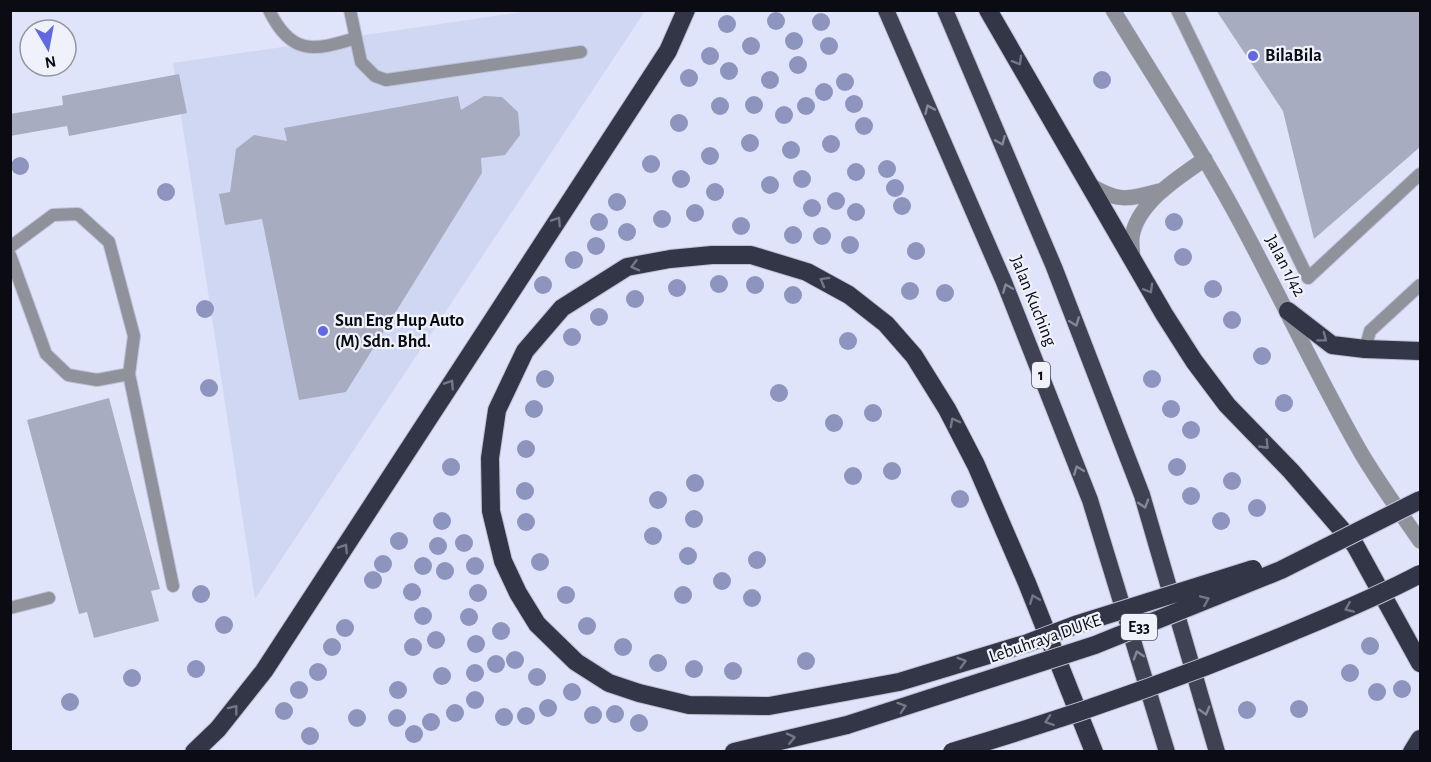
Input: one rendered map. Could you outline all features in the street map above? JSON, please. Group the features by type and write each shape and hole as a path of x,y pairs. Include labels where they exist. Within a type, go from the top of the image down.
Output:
{"highway":[{"path":"195,752 218,729 264,671 668,51 686,10"},
{"name":"Jalan Kuching","path":"886,10 1004,282 1090,500 1167,752"},
{"name":"Jalan Kuching","path":"945,10 1054,267 1142,495 1217,752"},
{"path":"988,10 1133,261 1194,361 1227,405 1290,471 1355,545 1420,663"},
{"path":"1094,752 1027,583 976,465 947,409 914,356 886,324 849,295 807,272 751,255 670,258 627,267 562,308 525,351 497,410 490,458 491,511 503,561 518,593 537,624 576,662 609,683 639,693 689,705 769,706 899,682 1028,643 1089,620 1324,547"},
{"path":"1287,311 1332,345 1420,351"},
{"name":"Lebuhraya DUKE","path":"734,752 847,725 1095,645 1281,570 1420,500"},
{"path":"952,752 1024,730 1229,658 1386,592 1420,574"},
{"path":"1412,752 1420,739"}],"street":[{"name":"Jalan 1/42","path":"1113,10 1205,159 1360,451 1420,541"},
{"path":"1133,261 1132,236 1141,216 1159,191 1205,159"},
{"path":"1088,184 1106,195 1127,199 1159,191"}],"lane":[{"path":"270,10 277,26 290,41 300,45 326,47 357,38"},
{"path":"350,10 361,62 375,76 386,80 581,52"},
{"path":"1177,10 1308,278 1420,174"},
{"path":"10,248 53,215 78,214 109,242 134,336 129,374 173,586"},
{"path":"10,255 46,354 68,375 98,380 129,374"},
{"path":"1365,349 1370,332 1420,285"},
{"path":"10,608 49,598"}],"shaded area":[{"name":"Sun Eng Hup Auto (M) Sdn. Bhd.","path":"528,11 645,11 255,599 173,63"}],"building":[{"path":"1216,10 1420,10 1420,147 1314,239 1283,111"},
{"path":"179,74 187,113 69,136 67,126 10,136 10,114 63,105 62,96"},
{"path":"458,96 461,110 484,96 502,97 518,112 520,135 505,155 481,158 482,173 346,392 299,400 262,219 225,225 219,194 230,192 236,149 254,135 287,141 284,128"},
{"path":"109,398 160,589 151,591 159,621 94,638 87,612 79,614 27,420"}],"place":[{"name":"BilaBila","path":"1253,56"},
{"name":"Sun Eng Hup Auto (M) Sdn. Bhd.","path":"323,331"}]}
